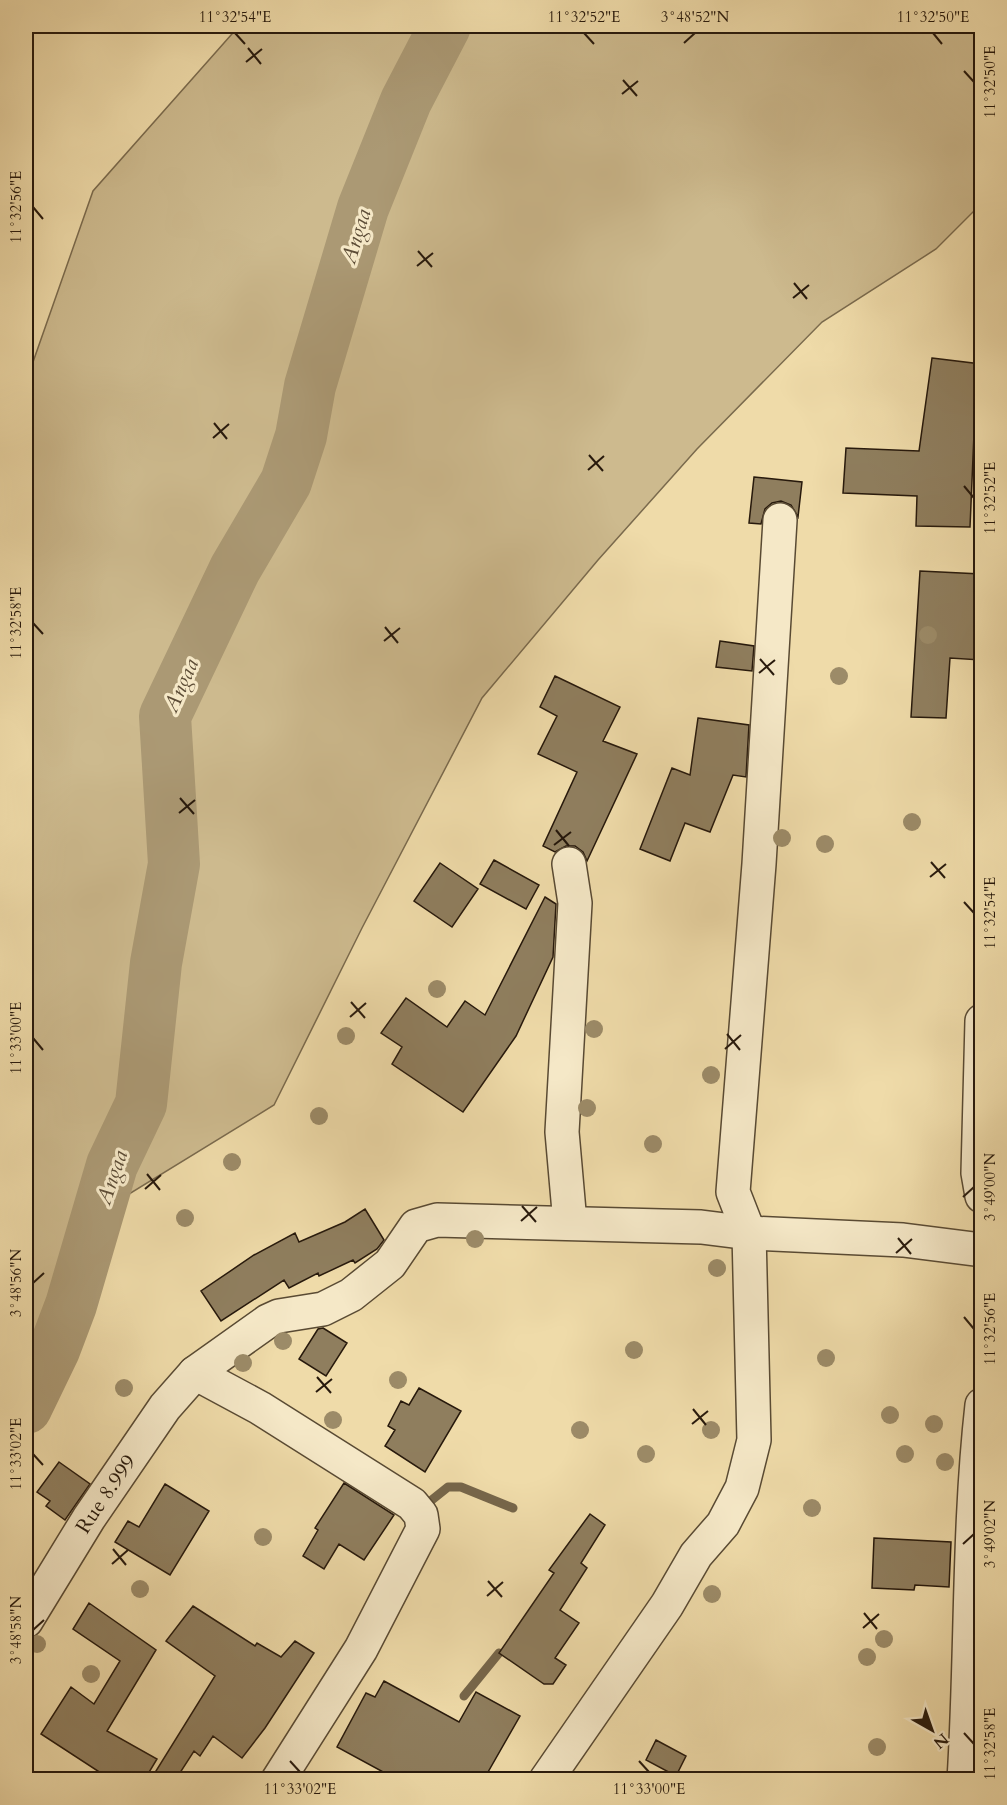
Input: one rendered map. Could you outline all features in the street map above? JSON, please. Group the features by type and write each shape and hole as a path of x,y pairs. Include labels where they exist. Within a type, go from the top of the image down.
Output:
{"street":[{"path":"546,1779 668,1605 696,1555 723,1524 742,1488 754,1440 749,1233 734,1192 759,864 780,520"},
{"path":"569,864 575,903 562,1132 570,1223"},
{"path":"981,1021 978,1173 981,1196"},
{"name":"Rue 8.999","path":"26,1621 140,1441 195,1373 268,1321 279,1316 323,1309 351,1295 390,1264 416,1226 437,1220 701,1227 749,1233 903,1240 981,1250"},
{"path":"195,1373 260,1408 412,1504 421,1515 423,1529 361,1649 278,1779"},
{"path":"964,1779 975,1701 975,1484 981,1405"}],"shaded area":[{"path":"239,26 981,26 981,204 936,249 822,322 697,449 598,560 482,698 362,928 274,1105 98,1213 71,1305 54,1350 26,1408 26,382 93,191"}],"building":[{"path":"932,358 981,364 981,435 974,434 970,527 916,526 917,496 843,493 846,448 919,451"},
{"path":"754,477 802,482 798,517 791,505 781,501 772,503 765,509 761,524 749,523"},
{"path":"920,571 981,574 981,660 950,658 946,718 911,717"},
{"path":"720,641 754,646 752,671 716,667"},
{"path":"555,676 620,707 603,741 637,754 587,861 583,852 575,846 566,846 555,852 543,846 577,772 538,754 557,716 540,707"},
{"path":"698,718 749,725 746,777 733,775 710,832 685,823 670,861 640,849 672,768 690,775"},
{"path":"494,860 539,885 526,909 480,884"},
{"path":"440,863 478,889 452,927 414,901"},
{"path":"545,897 556,904 553,957 516,1036 463,1112 392,1064 402,1047 381,1033 406,998 447,1027 465,1001 485,1015"},
{"path":"365,1209 384,1240 377,1249 355,1263 353,1260 319,1276 318,1273 289,1288 284,1280 221,1321 201,1291 254,1255 295,1233 299,1242 345,1222"},
{"path":"323,1328 347,1343 326,1376 299,1359 318,1329"},
{"path":"419,1388 461,1411 425,1472 385,1446 395,1430 388,1426 401,1401 409,1405"},
{"path":"59,1462 90,1484 65,1520 46,1506 50,1501 37,1492"},
{"path":"344,1483 394,1515 364,1560 339,1544 324,1569 303,1556 318,1530 315,1528"},
{"path":"165,1484 209,1511 170,1575 115,1542 128,1521 139,1527"},
{"path":"590,1514 605,1525 581,1563 587,1568 560,1610 579,1623 555,1658 566,1665 553,1684 544,1684 499,1653 554,1573 549,1570"},
{"path":"874,1538 951,1542 949,1587 915,1585 914,1590 872,1588"},
{"path":"89,1603 156,1650 107,1731 157,1759 145,1779 110,1779 41,1734 71,1687 94,1704 120,1661 73,1629"},
{"path":"193,1606 255,1646 257,1643 281,1657 295,1641 314,1653 265,1728 242,1758 213,1736 200,1756 194,1751 176,1779 151,1779 215,1676 166,1641"},
{"path":"384,1681 459,1722 476,1692 520,1716 484,1779 396,1779 337,1747 366,1693 375,1697"},
{"path":"656,1740 686,1756 676,1776 646,1760"}],"waterway":[{"name":"Angaa","path":"26,1408 54,1350 71,1305 112,1165 141,1104 156,963 174,864 165,716 235,569 286,482 301,436 310,386 363,208 406,101 445,26"},
{"path":"428,1503 448,1487 461,1487 513,1508"},
{"path":"464,1696 499,1653"}]}
